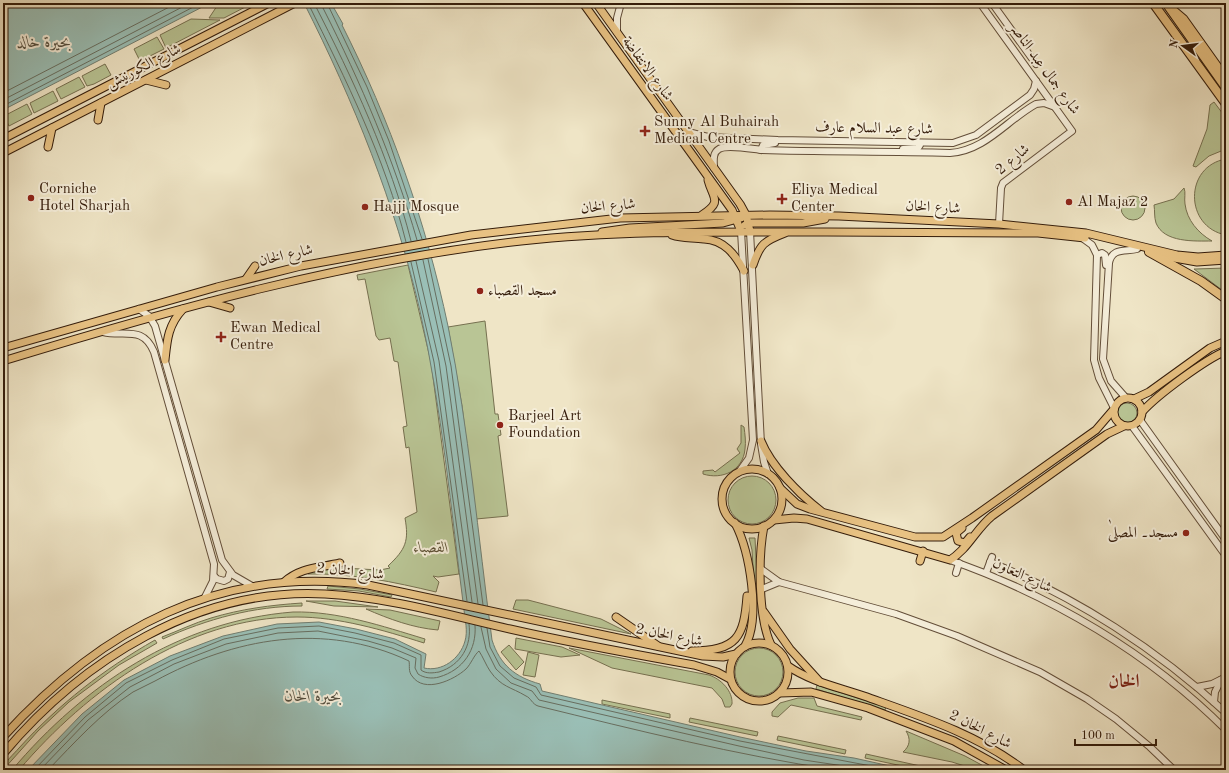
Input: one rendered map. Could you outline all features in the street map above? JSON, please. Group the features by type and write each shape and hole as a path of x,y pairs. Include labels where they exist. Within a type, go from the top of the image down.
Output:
{"highway":[{"path":"1153,3 1226,104"},
{"path":"1166,4 1226,88"},
{"path":"1149,252 1194,278 1226,300"}],"main road":[{"name":"شارع الكورنيش","path":"3,139 269,3"},
{"name":"شارع الكورنيش","path":"3,153 191,58 295,3"},
{"name":"شارع الانتفاضة","path":"583,3 707,174 736,217 741,231"},
{"name":"شارع الانتفاضة","path":"596,3 746,215 750,231"},
{"path":"1166,4 1184,19 1226,78"},
{"path":"146,80 166,85"},
{"path":"651,98 668,113 673,111"},
{"path":"98,120 101,103"},
{"path":"48,147 52,128"},
{"path":"702,215 713,207 715,201 707,174"},
{"name":"شارع الخان","path":"3,348 246,279 307,265 390,249 441,240 583,222 644,217 702,215 736,217"},
{"path":"586,236 621,229 723,223 736,217 746,215"},
{"name":"شارع الخان","path":"746,215 833,216 999,224 1086,233 1176,254 1203,257 1226,255"},
{"path":"741,231 744,226 749,223 803,223 833,216"},
{"name":"شارع الخان","path":"3,361 183,309 303,278 443,252 503,244 586,236 741,231 1038,232 1081,237 1186,261 1226,260"},
{"path":"753,265 757,252 764,243 771,238 790,231"},
{"path":"668,233 683,238 704,238 719,242 732,251 744,271"},
{"path":"246,279 255,266"},
{"path":"209,302 230,308"},
{"path":"165,360 169,329 183,309"},
{"path":"745,646 760,642 771,645 782,654 788,666 787,681 780,693 768,700 751,701 737,692 730,679 730,666 736,654 745,646 750,635 753,622 746,552 735,523 726,514 723,497 729,481 739,472 756,469 768,474 797,504 915,537 943,537 1096,430 1118,402 1149,392 1216,344 1226,334"},
{"path":"1216,344 1226,341"},
{"path":"972,518 956,533 956,539 960,542 967,542 975,528 983,524 1107,434 1124,426 1132,426 1140,420 1142,412 1158,396 1215,356 1226,351"},
{"path":"1130,399 1139,403 1142,412"},
{"path":"1114,409 1116,421 1124,426"},
{"path":"761,441 766,452 776,466 806,498 823,512"},
{"path":"735,523 751,529 764,526 774,520 782,505 780,488"},
{"name":"شارع التعاون","path":"774,520 794,518 807,519 923,551 950,560"},
{"path":"950,560 966,546 983,524"},
{"path":"764,526 761,548 762,611 766,632 771,645"},
{"path":"920,561 923,551"},
{"path":"284,582 296,572 340,564"},
{"name":"شارع الخان 2","path":"3,737 52,688 93,656 153,619 205,597 252,586 284,582 319,581 352,583 710,657 736,654"},
{"path":"674,650 711,651 721,648 734,640 745,622 750,581"},
{"name":"شارع الخان 2","path":"3,754 49,706 104,661 160,629 203,611 256,598 306,594 364,598 426,610 527,633 702,667 730,679"},
{"path":"762,611 790,649 822,683"},
{"path":"616,617 662,648"},
{"name":"شارع الخان 2","path":"788,666 801,674 822,683 929,720 980,742 1024,770"},
{"name":"شارع الخان 2","path":"780,693 796,691 819,693 894,717 963,746 1006,770"},
{"path":"894,717 898,713 902,712 919,719 929,720"}],"street":[{"path":"617,32 617,18 621,3"},
{"name":"شارع جمال عبد الناصر","path":"980,3 1072,132"},
{"name":"شارع جمال عبد الناصر","path":"992,3 1036,64"},
{"name":"شارع عبد السلام عارف","path":"688,132 708,137 947,144 965,140 981,132 1030,95 1034,89 1036,80"},
{"name":"شارع عبد السلام عارف","path":"714,168 714,155 722,148 761,150 962,152 978,145 1036,104 1048,104 1055,107"},
{"path":"995,133 998,127 1014,114 1015,111 1011,109"},
{"name":"شارع 2","path":"999,224 1001,188 1005,180 1072,132"},
{"path":"761,150 763,145 778,140"},
{"path":"896,152 903,149 918,148 920,145 918,143"},
{"path":"739,472 749,458 752,445 741,231"},
{"path":"750,231 753,265 761,441 768,474"},
{"path":"1081,237 1092,245 1097,255 1094,360 1099,378 1114,409"},
{"path":"1130,399 1111,381 1104,365 1103,347 1109,263 1112,256 1118,251 1138,249"},
{"path":"1097,255 1102,253 1106,256 1105,281 1107,290"},
{"path":"139,309 151,318 165,360 221,556 230,572 240,581 252,586"},
{"path":"103,332 137,334 146,340 153,349 213,560 214,576 212,586 205,597"},
{"path":"1140,420 1226,540"},
{"path":"1132,426 1226,556"},
{"name":"شارع التعاون","path":"986,573 991,559 1104,621 1146,648 1226,713"},
{"name":"شارع التعاون","path":"950,560 986,573 1034,595 1123,646 1174,683 1226,730"},
{"path":"956,573 959,563"},
{"path":"761,569 779,582 896,614 957,636 1040,672 1087,699 1116,719 1150,747 1174,770"},
{"path":"214,576 217,579 224,581 228,579 230,572"},
{"path":"762,589 779,582"},
{"path":"1197,688 1223,678"},
{"path":"1214,702 1215,692 1223,678"}],"green space":[{"path":"222,3 253,3 224,18 209,18 217,6"},
{"path":"191,19 220,20 166,48 160,35"},
{"path":"157,37 164,49 140,61 134,49"},
{"path":"105,64 111,75 87,86 82,76"},
{"path":"79,77 85,87 61,99 56,89"},
{"path":"53,91 58,101 34,113 30,103"},
{"path":"1214,102 1226,118 1226,149 1209,156 1196,167 1193,166 1207,129 1210,105"},
{"path":"27,104 32,114 9,126 4,116"},
{"path":"1226,159 1226,235 1212,230 1202,221 1196,209 1194,197 1196,184 1202,173 1212,164"},
{"path":"1184,188 1186,210 1191,221 1202,234 1212,241 1181,240 1160,230 1156,223 1154,205 1174,199"},
{"path":"1133,196 1141,200 1145,208 1141,216 1133,220 1125,216 1121,208 1125,200"},
{"name":"القصباء","path":"408,265 431,362 459,574 438,577 433,576 439,582 436,592 373,579 341,575 308,574 307,572 342,568 380,570 390,568 388,566 399,555 405,544 407,533 405,518 417,512 409,447 406,448 403,427 407,426 398,362 394,361 390,338 379,340 376,336 365,279 358,280 357,275"},
{"path":"1226,268 1226,293 1194,269 1195,269"},
{"name":"القصباء","path":"485,321 495,414 498,414 501,435 498,436 508,516 476,519 462,406 448,327"},
{"path":"1127,403 1134,406 1137,413 1134,420 1127,423 1120,420 1117,413 1120,406"},
{"path":"741,425 744,427 745,449 740,463 736,468 724,475 710,476 703,474 703,471 713,470 715,472 740,453 737,449 741,443"},
{"path":"752,476 761,478 769,483 774,491 776,500 774,509 769,517 761,522 752,524 743,522 735,517 730,509 728,500 730,491 735,483 743,478"},
{"path":"749,538 755,538 758,602 755,602 752,550"},
{"path":"328,586 360,589 392,595 391,597 359,591 327,589"},
{"path":"516,600 528,600 601,619 631,634 513,609"},
{"path":"306,601 335,601 378,607 334,606"},
{"path":"302,603 302,606 266,608 231,615 197,625 163,639 162,637 198,622 234,612"},
{"path":"366,609 390,610 440,621 438,630 401,622"},
{"path":"293,612 327,614 360,620 425,639 424,643 361,625 329,619 297,617 256,620 217,630 179,644 142,664 108,686 76,712 46,740 19,770 12,770 40,739 70,711 102,685 137,662 173,644 211,629 251,618"},
{"path":"516,638 562,647 580,655 561,657 515,649"},
{"path":"155,640 157,643 119,665 69,702 38,731 3,770 5,764 12,755 66,702 100,675"},
{"path":"509,645 524,662 516,670 501,652"},
{"path":"569,648 709,675 718,679 725,686 731,695 732,704 730,707 725,707 722,699 712,688 612,668"},
{"path":"759,648 768,650 776,655 781,663 783,672 781,681 776,689 768,694 759,696 750,694 742,689 737,681 735,672 737,663 742,655 750,650"},
{"path":"528,652 539,655 535,677 523,675"},
{"path":"817,685 886,707 885,710 816,689"},
{"path":"798,698 814,698 817,706 862,717 861,720 791,705 778,717 772,716 772,712 780,703"},
{"path":"602,700 670,714 670,718 602,704"},
{"path":"690,718 758,732 757,736 689,722"},
{"path":"906,731 965,756 991,770 977,770 952,762 903,752 909,742 909,737"},
{"path":"778,736 846,750 845,754 777,740"},
{"path":"866,754 934,769 921,770 865,758"}],"water":[{"name":"بحيرة خالد","path":"3,3 210,3 3,110"},
{"name":"بحيرة الخان","path":"304,3 331,3 343,24 342,25 376,97 391,135 405,172 429,248 448,326 462,404 492,640 495,649 504,663 516,674 540,684 542,691 740,737 806,751 854,758 908,770 28,770 82,714 124,680 170,656 223,636 277,624 319,622 356,629 395,639 426,654 424,668 431,669 444,666 455,659 463,647 466,626 450,497 440,422 428,348 420,311 398,231 371,154 340,78"}],"place":[{"name":"Sunny Al Buhairah Medical Centre","path":"645,131"},
{"name":"Corniche Hotel Sharjah","path":"31,198"},
{"name":"Eliya Medical Center","path":"782,199"},
{"name":"Al Majaz 2","path":"1069,202"},
{"name":"Hajji Mosque","path":"365,207"},
{"name":"مسجد القصباء","path":"480,291"},
{"name":"Ewan Medical Centre","path":"221,337"},
{"name":"Barjeel Art Foundation","path":"500,425"},
{"name":"مسجد۔ المصلیٰ","path":"1186,533"}],"district":[{"name":"الخان","path":"1124,682"}]}
